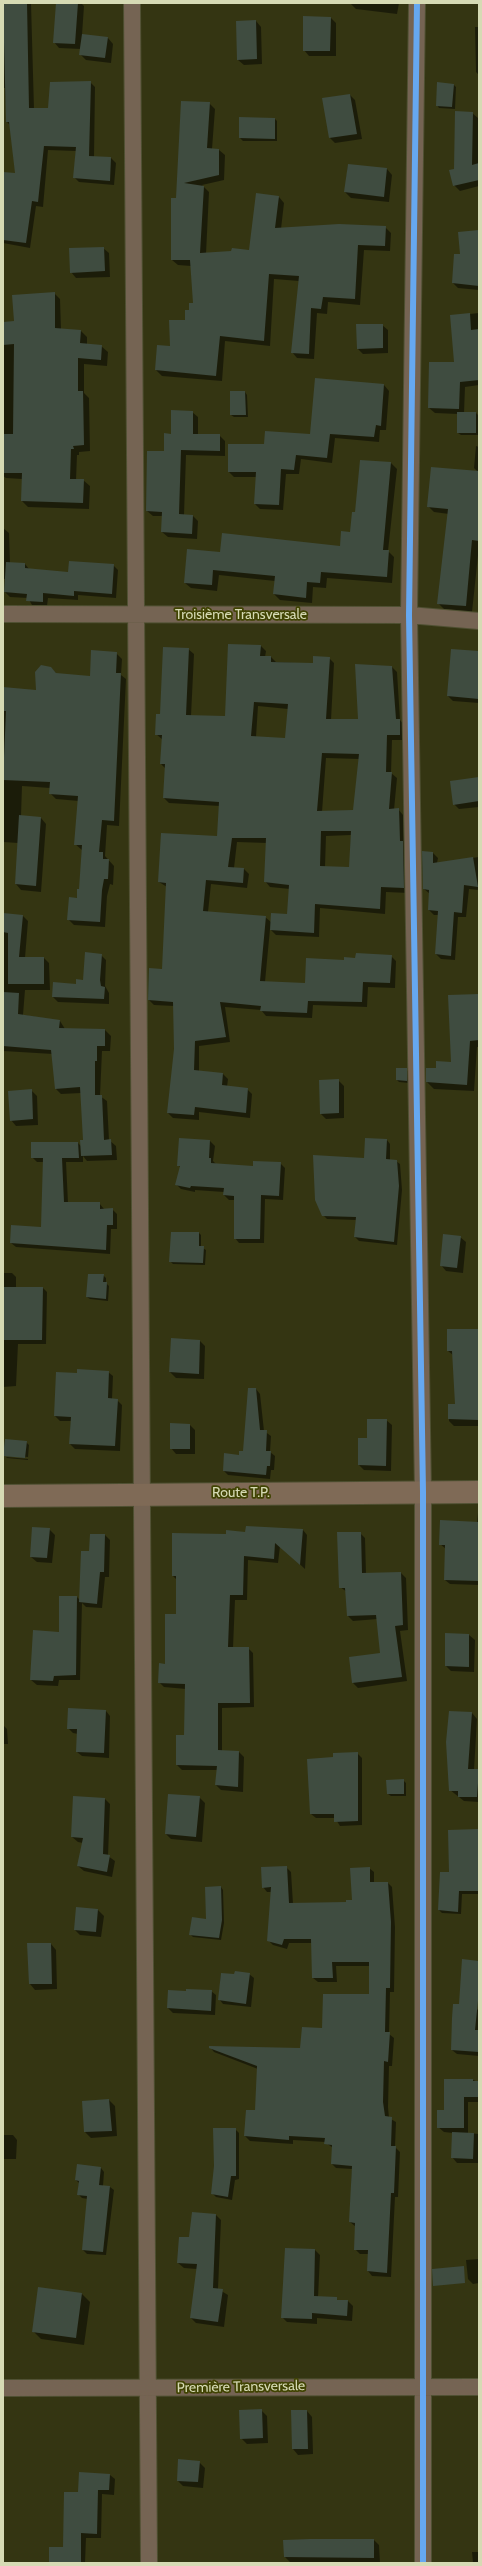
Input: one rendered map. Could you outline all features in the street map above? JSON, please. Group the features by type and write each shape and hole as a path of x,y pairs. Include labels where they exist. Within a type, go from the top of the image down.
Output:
{"street":[{"path":"132,3 149,2563"},
{"path":"417,3 409,615 423,1492 423,2563"},
{"name":"Troisième Transversale","path":"3,614 136,616 409,615 479,621"},
{"name":"Route T.P.","path":"3,1496 479,1492"},
{"name":"Première Transversale","path":"3,2388 479,2387"}],"building":[{"path":"3,3 27,3 29,108 48,108 50,82 91,81 89,156 111,157 110,181 73,178 76,147 44,146 38,202 32,201 26,243 3,240 3,172 15,173 9,122 6,122"},
{"path":"56,3 78,3 75,44 53,43"},
{"path":"303,16 331,17 330,51 303,51"},
{"path":"256,20 257,59 237,60 236,21"},
{"path":"82,34 108,37 105,58 79,55"},
{"path":"437,82 454,84 452,107 436,106"},
{"path":"350,94 357,134 329,138 322,98"},
{"path":"181,101 210,102 207,148 219,149 219,175 184,183 204,186 200,253 231,251 232,248 249,250 256,193 279,196 275,228 339,224 386,226 385,246 358,245 355,299 323,297 321,309 311,308 309,354 291,353 299,276 269,274 264,341 220,336 216,376 155,370 157,345 170,346 169,320 185,320 185,310 189,310 189,303 193,303 190,260 171,260 171,198 176,198"},
{"path":"455,111 473,112 472,165 479,163 479,180 453,186 449,170 454,169"},
{"path":"239,117 275,118 275,139 239,138"},
{"path":"348,164 387,168 384,197 344,192"},
{"path":"479,230 479,286 452,283 454,254 460,254 458,232"},
{"path":"104,247 105,271 70,273 69,248"},
{"path":"55,292 55,328 81,330 80,343 102,345 101,360 78,358 78,391 83,391 84,445 73,446 74,449 71,449 70,479 84,479 83,503 21,501 22,473 3,473 3,434 13,434 14,344 3,345 3,322 14,321 12,295"},
{"path":"470,313 471,330 479,329 479,380 460,382 459,409 428,408 429,362 454,362 450,315"},
{"path":"356,324 383,324 383,348 357,349"},
{"path":"315,378 384,384 381,426 376,425 374,437 330,434 327,458 296,455 294,470 281,469 279,505 254,504 256,472 228,472 228,444 264,444 265,431 310,434"},
{"path":"230,391 245,391 246,415 230,415"},
{"path":"171,410 193,411 193,434 220,434 220,451 181,450 179,514 193,515 192,534 161,532 162,512 146,511 147,451 164,451 164,433 171,434"},
{"path":"457,412 476,412 476,433 457,433"},
{"path":"360,460 391,462 383,550 389,550 387,577 321,572 320,583 307,582 306,598 273,594 275,576 213,570 212,585 184,583 187,549 220,552 222,533 340,546 341,531 350,532 352,512 355,512"},
{"path":"431,467 479,471 479,541 472,540 466,606 437,604 448,509 427,507"},
{"path":"69,561 114,564 112,594 74,591 74,596 43,593 43,602 26,601 27,594 4,592 6,562 25,563 25,568 68,572"},
{"path":"228,644 261,645 260,656 271,656 271,662 313,663 313,656 330,657 326,719 358,719 355,664 392,666 396,719 400,719 400,735 387,735 386,772 392,772 389,809 399,808 400,841 403,841 404,888 381,887 380,909 315,904 314,933 270,930 271,913 287,914 289,885 264,882 266,838 232,838 228,867 244,868 243,883 206,880 203,911 266,916 260,981 305,983 306,958 344,960 344,957 355,958 356,953 392,955 390,983 363,982 362,1002 308,1001 307,1013 260,1011 261,1006 220,1002 226,1037 195,1041 194,1070 223,1073 222,1085 248,1088 246,1113 195,1107 194,1115 167,1113 174,1049 173,1002 148,1000 149,968 162,969 166,883 158,882 161,833 217,836 219,802 163,798 165,764 160,764 162,735 155,735 156,714 160,714 163,647 189,648 186,715 225,716","holes":["254,702 288,704 285,738 251,736","322,753 359,754 353,810 317,811","321,831 351,831 349,867 320,866"]},
{"path":"451,649 479,651 479,699 447,696"},
{"path":"91,650 117,652 116,673 121,673 114,821 102,820 99,852 103,852 103,859 109,859 108,879 104,879 102,890 100,922 67,920 69,897 77,898 77,889 79,889 82,845 74,845 78,796 49,794 50,782 3,780 6,711 3,711 3,687 36,690 35,672 41,665 51,667 56,673 90,676"},
{"path":"479,777 479,801 453,805 450,781"},
{"path":"19,815 41,817 36,886 15,884"},
{"path":"422,851 433,852 433,863 473,857 478,887 464,885 462,913 454,912 451,956 435,954 438,911 428,910 429,890 423,889"},
{"path":"3,913 23,915 19,957 44,957 44,984 8,984 8,933 3,932"},
{"path":"85,952 102,954 100,980 101,986 105,987 104,999 52,997 53,982 76,984 76,979 83,980"},
{"path":"3,992 19,993 18,1014 60,1020 59,1028 105,1029 105,1046 97,1046 97,1061 95,1061 95,1095 102,1095 104,1140 111,1139 112,1155 81,1156 80,1140 83,1140 80,1087 55,1089 51,1050 3,1046"},
{"path":"479,994 479,1040 470,1041 467,1085 426,1082 426,1068 436,1068 436,1061 451,1062 448,995"},
{"path":"396,1068 407,1068 407,1081 396,1080"},
{"path":"339,1079 339,1113 320,1114 319,1080"},
{"path":"32,1089 33,1119 10,1121 8,1091"},
{"path":"179,1138 210,1140 209,1158 211,1158 211,1163 253,1166 253,1161 281,1162 279,1196 261,1195 260,1239 234,1239 234,1196 223,1195 224,1188 191,1186 190,1188 175,1185 180,1166 177,1166"},
{"path":"365,1138 387,1139 386,1159 397,1160 399,1186 394,1242 354,1237 356,1217 322,1216 315,1200 313,1155 364,1158"},
{"path":"31,1142 78,1142 79,1158 62,1158 64,1202 100,1202 100,1209 113,1208 113,1225 107,1225 106,1250 10,1243 11,1225 41,1227 43,1158 31,1158"},
{"path":"171,1232 199,1232 199,1246 204,1246 203,1263 169,1262"},
{"path":"443,1234 461,1236 457,1268 440,1266"},
{"path":"88,1274 104,1274 103,1282 107,1282 106,1299 86,1297"},
{"path":"3,1287 43,1287 42,1340 3,1340"},
{"path":"447,1329 478,1329 479,1420 448,1419 448,1404 455,1404 452,1351 447,1351"},
{"path":"171,1338 200,1340 199,1374 169,1372"},
{"path":"77,1369 109,1371 108,1398 118,1399 115,1446 69,1444 71,1417 54,1416 56,1372 77,1373"},
{"path":"248,1388 256,1388 260,1430 267,1430 266,1451 271,1451 270,1466 267,1466 266,1475 223,1471 224,1453 239,1455 239,1451 243,1451"},
{"path":"367,1419 387,1419 386,1466 358,1465 358,1438 367,1438"},
{"path":"170,1423 190,1424 190,1449 170,1449"},
{"path":"5,1439 27,1441 25,1458 3,1456"},
{"path":"440,1520 479,1522 479,1581 444,1580 445,1545 439,1545"},
{"path":"246,1526 303,1529 300,1565 275,1543 274,1559 244,1556 243,1595 230,1595 228,1647 249,1647 250,1703 218,1703 218,1750 239,1751 238,1787 215,1785 217,1766 176,1765 176,1735 184,1735 185,1684 158,1683 159,1663 165,1664 165,1614 176,1614 176,1576 172,1576 172,1533 226,1534 226,1530 245,1532"},
{"path":"32,1527 50,1528 47,1558 30,1557"},
{"path":"337,1532 361,1532 362,1573 401,1572 403,1625 395,1626 402,1677 352,1683 349,1657 380,1653 376,1615 347,1616 345,1588 339,1588"},
{"path":"90,1534 105,1534 104,1572 100,1572 97,1604 79,1602 81,1551 89,1551"},
{"path":"59,1596 77,1596 76,1675 54,1676 53,1681 30,1680 33,1630 59,1632"},
{"path":"445,1633 469,1634 469,1667 445,1666"},
{"path":"68,1708 106,1710 104,1753 76,1752 77,1729 67,1729"},
{"path":"449,1711 472,1712 468,1769 479,1769 477,1797 458,1797 458,1791 449,1791 446,1742"},
{"path":"358,1752 358,1821 334,1822 334,1814 310,1814 307,1759 333,1757 333,1753"},
{"path":"404,1779 404,1794 387,1794 386,1780"},
{"path":"168,1794 200,1796 196,1837 165,1834"},
{"path":"73,1796 105,1798 103,1854 110,1855 107,1872 77,1866 83,1838 71,1837"},
{"path":"479,1829 478,1891 459,1891 458,1912 438,1910 440,1872 449,1872 448,1830"},
{"path":"287,1866 289,1903 346,1902 346,1900 352,1900 350,1868 370,1867 370,1882 388,1882 391,1922 390,1988 386,1988 385,2032 390,2032 388,2062 384,2061 383,2102 385,2116 392,2117 391,2146 396,2146 394,2193 391,2193 387,2273 367,2271 368,2250 354,2250 355,2223 349,2222 352,2166 331,2164 332,2145 324,2144 325,2138 289,2136 289,2140 244,2136 246,2110 255,2110 257,2066 209,2048 209,2046 300,2048 302,2027 322,2028 323,1994 369,1994 369,1962 332,1962 333,1978 312,1978 311,1939 284,1939 282,1945 267,1941 271,1887 262,1888 261,1867"},
{"path":"221,1886 222,1920 219,1938 189,1935 192,1917 206,1919 205,1887"},
{"path":"76,1907 98,1909 96,1932 74,1930"},
{"path":"27,1943 51,1943 52,1984 29,1984"},
{"path":"462,1959 479,1961 479,1991 475,2030 479,2030 479,2052 451,2050 453,2004 459,2004"},
{"path":"235,1971 250,1973 246,2004 218,2000 221,1973 234,1974"},
{"path":"186,1989 212,1990 211,2011 167,2008 168,1990 186,1991"},
{"path":"444,2079 473,2079 473,2081 479,2081 479,2097 464,2097 464,2128 437,2128 437,2110 444,2110"},
{"path":"109,2099 112,2131 84,2132 82,2101"},
{"path":"213,2128 236,2128 236,2176 231,2176 228,2197 211,2194 214,2166"},
{"path":"452,2132 474,2133 473,2159 451,2158"},
{"path":"77,2164 101,2167 99,2185 110,2186 103,2252 82,2250 87,2196 77,2195 79,2181 75,2180"},
{"path":"192,2212 216,2214 213,2288 223,2289 218,2322 190,2318 197,2264 177,2263 179,2237 189,2237"},
{"path":"285,2248 315,2249 314,2296 337,2297 337,2300 348,2300 347,2316 312,2313 312,2319 281,2318"},
{"path":"464,2266 465,2283 433,2286 432,2269"},
{"path":"38,2287 82,2293 76,2338 32,2332"},
{"path":"262,2409 263,2438 240,2439 239,2410"},
{"path":"291,2410 307,2410 308,2449 292,2449"},
{"path":"178,2459 200,2461 198,2482 177,2481"},
{"path":"79,2472 110,2474 109,2490 98,2490 97,2534 81,2533 81,2563 49,2563 49,2547 63,2547 64,2492 78,2492"},
{"path":"374,2539 374,2558 284,2557 283,2540"}],"cycle path":[{"path":"417,3 409,615 423,1492 423,2563"}]}
